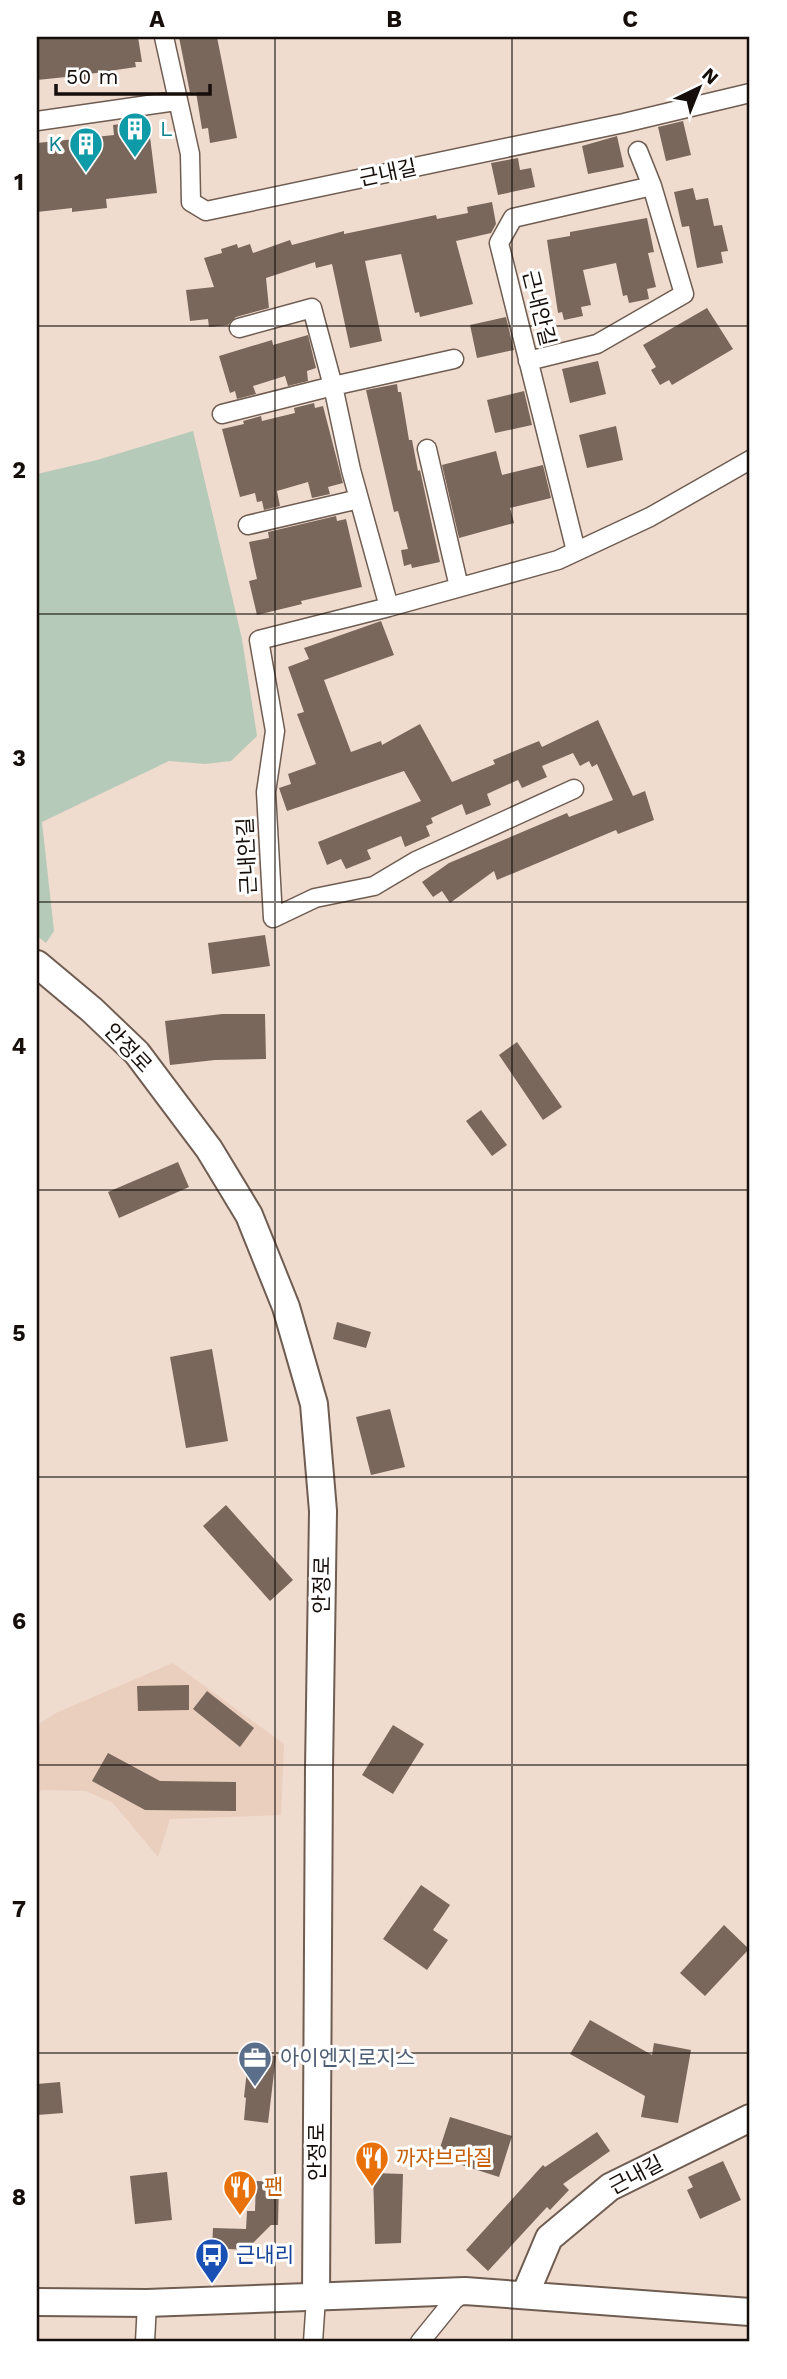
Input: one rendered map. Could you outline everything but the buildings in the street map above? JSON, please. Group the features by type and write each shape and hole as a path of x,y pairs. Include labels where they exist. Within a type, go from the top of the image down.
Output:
{"street":[{"name":"근내길","path":"163,37 190,154 191,202 206,211 624,123 750,93"},
{"path":"37,121 176,101"},
{"path":"528,361 597,344 684,294 652,186 638,152"},
{"name":"근내안길","path":"576,551 499,243 513,218 652,186"},
{"path":"239,328 312,308 359,499 389,607"},
{"path":"222,414 454,359"},
{"path":"426,449 458,587"},
{"name":"근내안길","path":"574,789 416,861 374,887 315,898 273,918 266,792 275,731 260,640 558,560 650,517 750,460"},
{"path":"248,525 359,499"},
{"name":"안정로","path":"37,964 92,1010 137,1053 209,1149 249,1215 286,1307 314,1404 323,1511 316,2298"},
{"name":"근내길","path":"525,2295 549,2238 610,2187 750,2118"},
{"path":"420,2342 454,2300 465,2291"},
{"path":"37,2302 147,2303 465,2291 750,2312"},
{"path":"313,2342 316,2298"},
{"path":"145,2342 147,2303"}],"shaded area":[{"path":"173,1663 284,1744 281,1815 170,1819 158,1857 113,1803 86,1791 42,1790 37,1793 37,1725 58,1712"}],"green space":[{"path":"193,431 242,639 257,736 231,761 205,764 169,761 42,822 54,931 46,943 37,936 37,474 97,460"}],"place":[{"name":"L","path":"135,159"},
{"name":"K","path":"86,174"},
{"name":"아이엔지로지스","path":"255,2088"},
{"name":"까쟈브라질","path":"372,2188"},
{"name":"팬","path":"240,2217"},
{"name":"근내리","path":"212,2285"}]}
